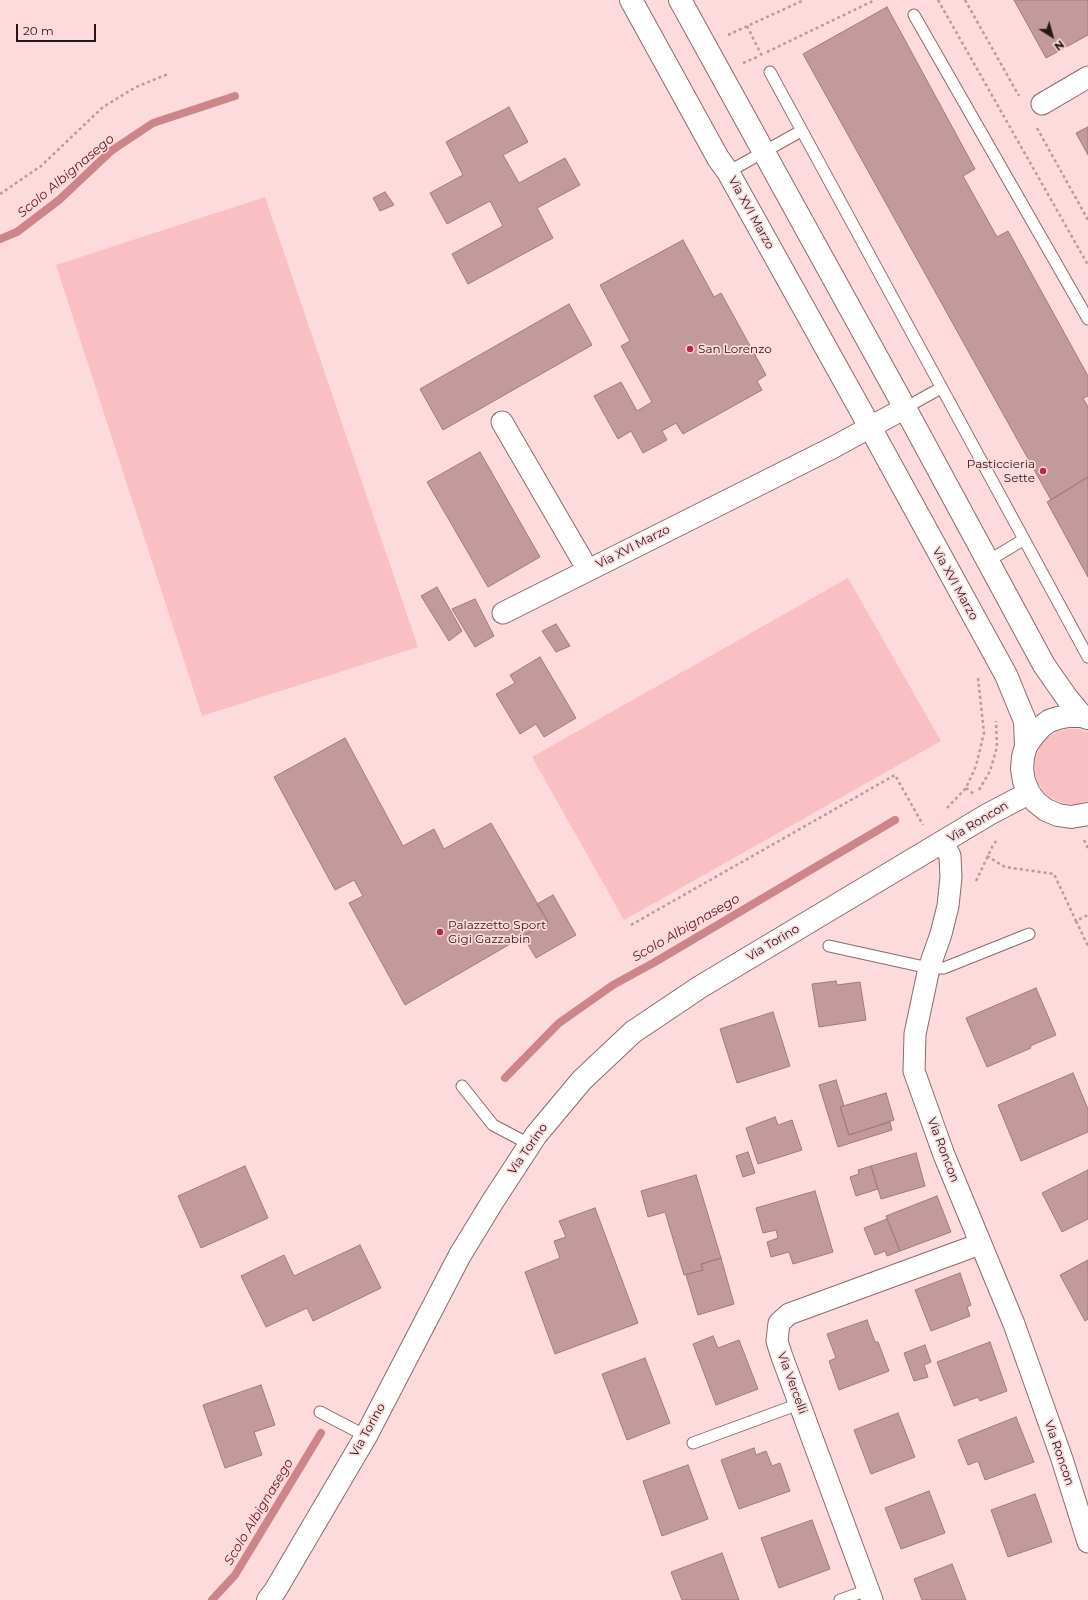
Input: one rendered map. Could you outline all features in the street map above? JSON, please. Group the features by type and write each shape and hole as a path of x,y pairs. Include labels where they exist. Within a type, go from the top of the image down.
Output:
{"street":[{"name":"Via XVI Marzo","path":"631,0 718,158 728,172 870,427 1006,675 1025,721 1026,746"},
{"path":"680,0 905,408 1044,665 1067,698 1085,717"},
{"path":"1042,104 1088,77"},
{"name":"Via XVI Marzo","path":"503,613 834,447 905,408"},
{"name":"Via XVI Marzo","path":"502,422 588,570"},
{"path":"1085,717 1068,716 1049,721 1036,732 1026,746 1022,769 1024,781 1029,792 1036,802 1046,810 1058,815 1071,817 1088,814"},
{"name":"Via Roncon","path":"1029,792 943,843 950,856 951,877 948,906 941,934 929,968 915,1034 914,1071 944,1155 1014,1324 1062,1459 1088,1542"},
{"name":"Via Torino","path":"268,1600 275,1591 366,1436 460,1255 529,1144 582,1080 633,1032 700,987 943,843"},
{"name":"Via Vercelli","path":"870,1595 777,1341 779,1323 789,1314 980,1244"}],"lane":[{"path":"914,15 1088,319"},
{"path":"770,72 1023,540 1088,657"},
{"path":"728,172 801,131"},
{"path":"905,408 941,388"},
{"path":"988,561 1023,540"},
{"path":"829,946 929,968 944,968 1029,934"},
{"path":"462,1086 493,1125 529,1144"},
{"path":"693,1443 799,1404"},
{"path":"320,1412 366,1436"},
{"path":"840,1600 870,1595"}],"path":[{"path":"706,46 804,0"},
{"path":"721,74 875,0"},
{"path":"938,0 1088,265"},
{"path":"747,26 770,72"},
{"path":"0,194 41,166 104,107 136,87 168,74"},
{"path":"942,813 966,788 976,766 984,733 977,671"},
{"path":"966,788 975,795 990,771 997,747 996,715"},
{"path":"631,925 895,774 925,827 921,829"},
{"path":"1003,833 993,845 987,856 1006,867 1054,874 1088,946"},
{"path":"1076,921 1088,915"}],"shaded area":[{"path":"265,197 418,647 202,716 56,265"},
{"path":"848,578 941,741 624,920 532,757"},
{"path":"1067,729 1079,729 1088,732 1088,801 1078,804 1066,804 1055,800 1045,793 1038,783 1035,772 1035,760 1039,749 1046,739 1056,732"}],"building":[{"path":"1014,0 1088,0 1088,35 1046,58"},
{"path":"887,7 975,169 963,176 997,237 1008,231 1088,376 1088,396 1083,398 1088,407 1088,477 1051,500 803,54"},
{"path":"509,107 528,142 503,155 519,183 565,158 580,185 537,208 553,238 468,284 452,254 503,226 490,201 447,224 430,193 463,175 446,142"},
{"path":"1088,127 1088,155 1076,133"},
{"path":"385,192 394,205 380,211 373,198"},
{"path":"683,240 714,297 721,293 766,375 757,381 762,390 683,434 676,423 662,431 667,440 643,453 631,431 618,439 594,396 621,382 637,411 652,402 621,346 630,341 600,285"},
{"path":"569,304 592,345 443,430 420,389"},
{"path":"480,452 540,557 488,587 427,482"},
{"path":"1088,477 1088,577 1047,502"},
{"path":"437,587 462,631 449,641 421,596"},
{"path":"475,599 494,636 475,647 452,609"},
{"path":"556,624 570,646 556,652 542,631"},
{"path":"540,657 576,718 544,737 536,724 520,734 496,694 515,683 510,675"},
{"path":"345,738 403,846 434,829 444,849 491,823 548,922 405,1005 349,903 363,896 354,880 335,890 274,777"},
{"path":"553,895 576,935 536,958 523,936 548,922 537,904"},
{"path":"836,981 837,985 860,982 866,1020 819,1027 812,984"},
{"path":"1036,988 1056,1035 1030,1046 1031,1048 987,1067 966,1018"},
{"path":"773,1012 790,1066 737,1083 720,1029"},
{"path":"1073,1073 1088,1109 1088,1132 1021,1161 998,1105"},
{"path":"836,1080 844,1106 840,1107 849,1135 890,1122 892,1130 838,1147 819,1085"},
{"path":"886,1093 894,1120 849,1135 840,1107"},
{"path":"775,1117 778,1125 792,1120 802,1150 758,1164 746,1128"},
{"path":"748,1152 755,1173 743,1177 736,1156"},
{"path":"916,1153 925,1186 881,1199 871,1166"},
{"path":"245,1166 268,1218 201,1248 178,1196"},
{"path":"871,1166 878,1189 856,1196 850,1177 859,1174 858,1170"},
{"path":"1088,1170 1088,1219 1062,1232 1042,1193"},
{"path":"696,1175 721,1258 701,1264 703,1270 684,1275 665,1212 648,1217 641,1191"},
{"path":"815,1191 833,1252 793,1264 789,1252 771,1257 767,1242 778,1238 776,1230 763,1233 756,1208"},
{"path":"937,1196 951,1232 900,1251 886,1216"},
{"path":"595,1208 638,1323 555,1354 525,1272 560,1258 554,1241 566,1237 559,1221"},
{"path":"887,1219 900,1251 887,1256 885,1251 875,1255 864,1228"},
{"path":"360,1245 381,1288 313,1321 307,1308 266,1327 241,1276 284,1255 294,1276"},
{"path":"721,1258 734,1304 698,1315 686,1275 703,1270 701,1264"},
{"path":"1088,1260 1088,1319 1085,1321 1060,1275"},
{"path":"960,1273 971,1305 967,1307 970,1316 931,1331 915,1290"},
{"path":"867,1320 875,1342 878,1342 889,1371 839,1390 829,1361 836,1358 827,1334"},
{"path":"713,1336 718,1348 739,1340 758,1389 716,1405 693,1344"},
{"path":"990,1342 1007,1391 980,1401 978,1397 954,1406 937,1362"},
{"path":"925,1345 931,1362 924,1365 928,1377 914,1381 904,1353"},
{"path":"645,1358 670,1423 627,1440 602,1374"},
{"path":"261,1385 275,1425 254,1432 262,1455 225,1468 203,1405"},
{"path":"898,1413 915,1457 871,1474 854,1430"},
{"path":"1016,1417 1034,1462 985,1480 978,1461 968,1465 958,1440"},
{"path":"754,1448 756,1455 766,1451 772,1466 780,1463 790,1491 739,1509 721,1460"},
{"path":"688,1465 708,1519 662,1536 643,1481"},
{"path":"929,1491 945,1533 901,1549 885,1508"},
{"path":"1035,1494 1052,1542 1008,1557 991,1510"},
{"path":"812,1520 830,1569 779,1588 761,1538"},
{"path":"722,1553 739,1600 682,1600 671,1572"},
{"path":"952,1564 966,1600 922,1600 914,1579"}],"waterway":[{"name":"Scolo Albignasego","path":"0,239 17,232 59,200 111,151 153,123 235,96"},
{"name":"Scolo Albignasego","path":"505,1078 559,1023 613,985 655,962 895,820"},
{"name":"Scolo Albignasego","path":"212,1600 235,1575 321,1433"}],"place":[{"name":"San Lorenzo","path":"690,349"},
{"name":"Pasticcieria Sette","path":"1043,471"},
{"name":"Palazzetto Sport Gigi Gazzabin","path":"440,932"}]}
